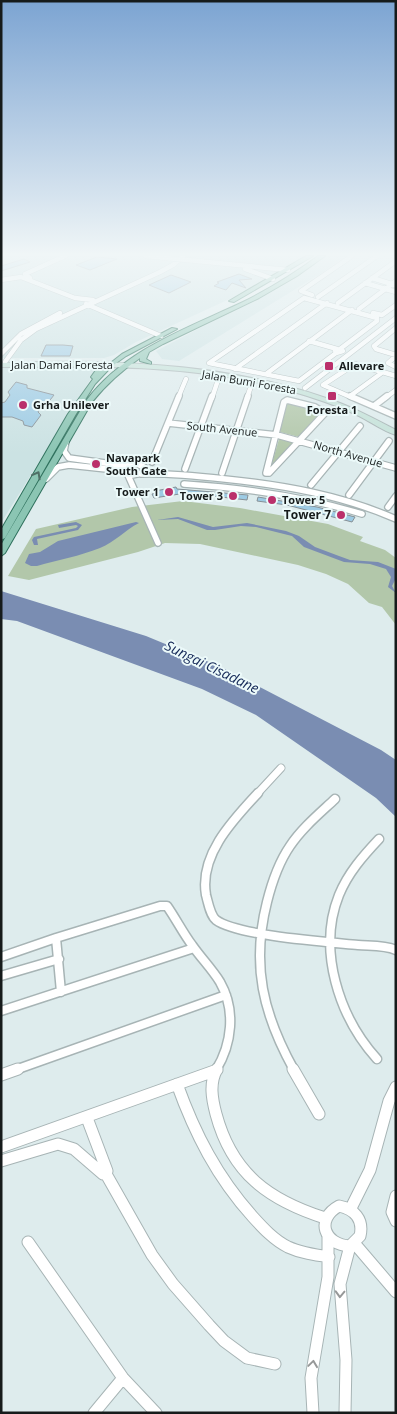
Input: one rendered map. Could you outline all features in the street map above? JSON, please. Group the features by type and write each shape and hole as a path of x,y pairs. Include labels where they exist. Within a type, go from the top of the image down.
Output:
{"main road":[{"path":"1,553 15,522 72,414 94,383 113,363 187,322"},
{"path":"1,538 15,522 41,485 91,398 103,384 126,364 146,351 205,322"},
{"path":"146,351 142,360 149,363"},
{"name":"Jalan Damai Foresta","path":"2,363 126,364"},
{"name":"Jalan Damai Foresta","path":"2,363 113,363"},
{"name":"Jalan Bumi Foresta","path":"126,364 149,363 232,373 305,388 350,403 396,433"},
{"path":"91,364 100,369 93,378 94,383"},
{"name":"Jalan Bumi Foresta","path":"126,364 199,373 284,387 328,400 396,427"}],"street":[{"path":"1,354 23,331 42,322"},
{"path":"6,347 7,349 12,349 30,333 53,322"},
{"path":"131,322 163,334"},
{"path":"134,322 149,329"},
{"path":"268,322 209,363 299,381 374,322"},
{"path":"234,368 300,322"},
{"path":"266,374 336,322"},
{"path":"305,388 393,322"},
{"path":"396,328 374,346 376,349 396,356 388,363 396,367"},
{"path":"308,342 338,351 396,375"},
{"path":"2,363 17,344"},
{"path":"396,375 358,364 351,364 323,383 324,386 396,416"},
{"path":"350,396 383,372"},
{"path":"152,462 186,379"},
{"path":"185,469 217,383"},
{"path":"220,488 236,430 250,389"},
{"path":"374,406 396,390"},
{"path":"66,442 64,451 66,456 72,460 89,464 140,474 167,473 223,476 258,483 267,477 324,415 324,411 295,401 285,401 267,477"},
{"name":"South Avenue","path":"168,423 277,435 300,441"},
{"path":"311,485 360,426"},
{"name":"North Avenue","path":"300,441 396,468"},
{"path":"349,495 389,441"},
{"path":"41,485 58,467 89,464"},
{"path":"127,470 135,464 167,473"},
{"path":"134,484 145,469 142,465"},
{"path":"127,470 158,543"},
{"path":"267,477 292,487 338,497 396,519"},
{"path":"184,484 288,496 330,504 362,514"},
{"path":"288,496 292,487"},
{"path":"388,507 396,496"},
{"path":"281,768 215,848 204,879 204,893 214,918 232,925 262,932 396,950"},
{"path":"319,1114 274,1030 268,1012 259,965 262,932 273,879 284,855 302,832 335,799"},
{"path":"377,1059 362,1041 344,1010 335,984 331,942 334,907 340,891 350,871 379,839"},
{"path":"1,957 165,905 194,948 210,966 226,995 229,1012 227,1048 212,1081 216,1114 228,1147 241,1169 258,1186 301,1211 325,1218"},
{"path":"56,938 62,992"},
{"path":"1,1011 194,948"},
{"path":"1,976 59,959"},
{"path":"1,1075 226,995"},
{"path":"1,1147 217,1070"},
{"path":"178,1084 199,1142 230,1192 240,1204 269,1233 290,1248 329,1257"},
{"path":"351,1208 370,1170 389,1101 396,1086"},
{"path":"86,1118 107,1171 106,1174 152,1255 173,1284 224,1341 247,1358 275,1364"},
{"path":"1,1161 58,1144 74,1149 103,1174 106,1174"},
{"path":"396,1196 392,1212 396,1221"},
{"path":"313,1413 311,1378 326,1293 329,1257 328,1237 324,1224 325,1218 333,1208 345,1206 351,1208 356,1213 362,1226 362,1233 352,1245 340,1284 346,1360 346,1413"},
{"path":"328,1237 338,1246 352,1245"},
{"path":"28,1242 124,1378 156,1413"},
{"path":"352,1245 396,1292"},
{"path":"94,1413 124,1378"}],"shaded area":[{"path":"1,322 180,322 136,342 114,355 104,358 1,358"},
{"path":"211,322 242,322 179,361 162,359 156,351"},
{"path":"1,367 97,369 1,523"}],"green space":[{"path":"287,403 321,412 299,437 280,432"},
{"path":"279,439 295,443 271,467"},
{"path":"183,501 240,508 328,524 363,537 360,541 385,550 396,558 396,625 382,607 369,603 348,584 326,574 298,565 200,544 165,543 138,552 29,580 8,576 36,529 132,507"}],"water":[{"path":"178,517 213,527 247,523 286,531 299,536 315,547 350,560 378,562 396,569 396,578 392,586 396,593 388,587 391,577 386,569 370,564 344,562 304,547 292,536 256,527 241,526 207,530 178,519 157,520"},
{"path":"76,522 82,525 78,530 37,539 38,545 34,545 32,540 34,537 76,528 78,526 76,525 59,528 58,525"},
{"path":"136,522 139,523 110,543 92,551 37,566 25,563 29,554 40,552 58,541"},
{"name":"Sungai Cisadane","path":"1,591 146,636 221,667 381,750 396,760 396,817 376,798 256,715 202,689 17,621 1,619"}],"building":[{"path":"46,345 73,346 70,356 41,356"},
{"name":"Grha Unilever","path":"16,382 27,385 27,388 54,395 47,404 41,406 38,412 41,415 32,427 24,425 23,421 12,417 1,417 1,403 5,402 10,395 8,392"},
{"path":"176,487 177,489 248,495 247,500 186,493 154,498 152,494 156,493 155,491"},
{"path":"258,497 317,507 355,517 352,522 287,505 257,501"}],"place":[{"name":"Allevare","path":"329,366"},
{"name":"Foresta 1","path":"332,396"},
{"name":"Grha Unilever","path":"23,405"},
{"name":"Navapark South Gate","path":"96,464"},
{"name":"Tower 1","path":"169,492"},
{"name":"Tower 3","path":"233,496"},
{"name":"Tower 5","path":"272,500"},
{"name":"Tower 7","path":"341,515"}]}
